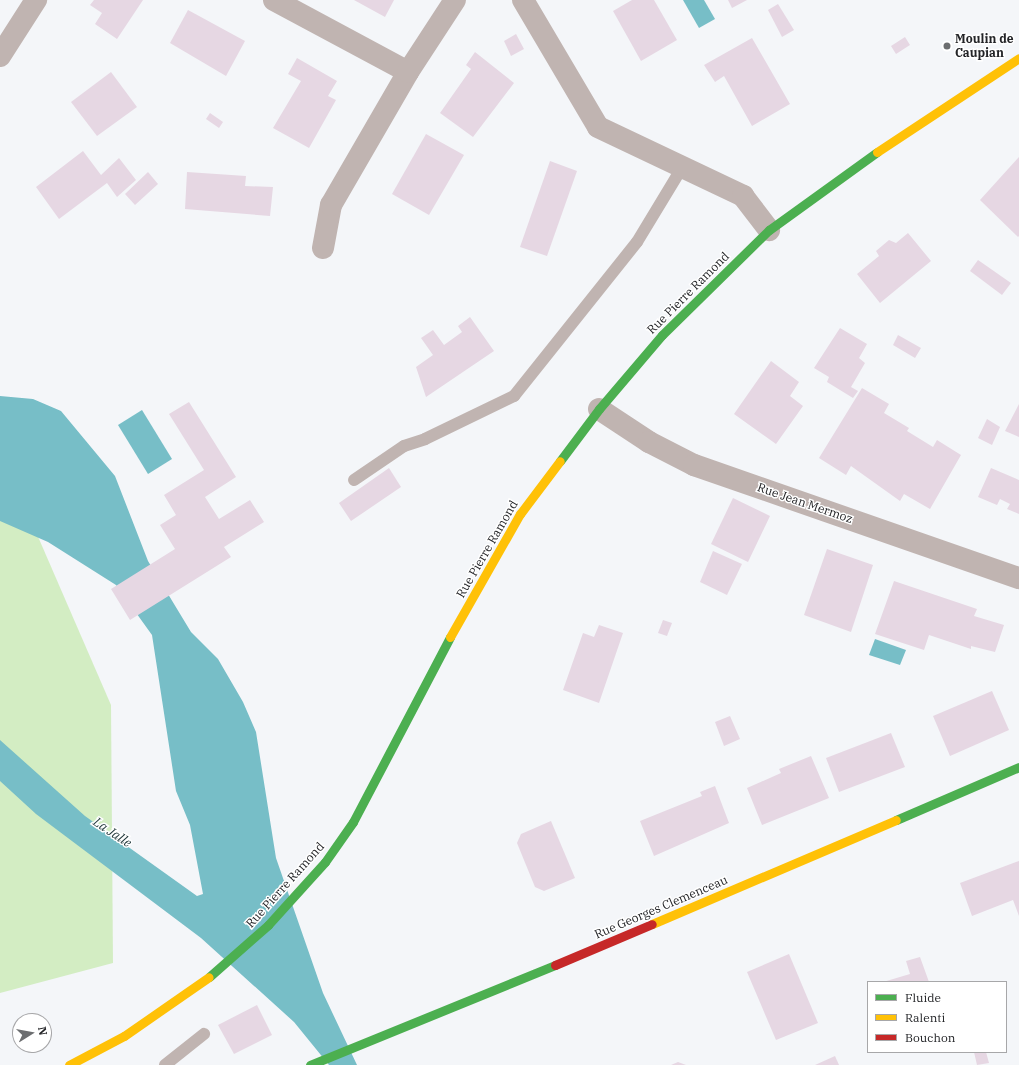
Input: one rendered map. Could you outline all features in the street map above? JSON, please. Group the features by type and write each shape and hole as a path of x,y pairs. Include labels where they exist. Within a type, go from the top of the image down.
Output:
{"main road":[{"name":"Rue Pierre Ramond","path":"69,1065 124,1036 199,985 268,925 325,862 352,822 416,706 441,653 520,514 600,409 662,335 769,230 881,148 1019,58"},
{"name":"Rue Georges Clemenceau","path":"310,1065 389,1031 558,964 1019,768"}],"street":[{"path":"0,56 36,0"},
{"path":"274,0 408,72"},
{"path":"323,248 331,205 408,72 455,0"},
{"path":"523,0 598,127 683,166 743,196 769,230"},
{"name":"Rue Jean Mermoz","path":"600,409 649,442 694,465 1019,578"}],"lane":[{"path":"354,480 404,446 425,439 514,396 637,242 683,166"},
{"path":"165,1065 204,1034"}],"green space":[{"path":"0,449 111,705 113,963 0,993"}],"water":[{"path":"683,0 704,0 715,19 699,28"},
{"path":"0,396 33,399 61,411 115,476 148,561 191,632 218,659 243,702 256,732 276,858 323,993 357,1065 329,1065 294,1022 201,938 36,814 0,781 0,740 85,816 197,896 203,894 190,825 176,791 152,635 116,585 48,542 0,521"},
{"path":"142,410 172,459 148,474 118,425"},
{"path":"875,639 906,650 900,665 869,655"}],"building":[{"path":"94,0 143,0 117,39 95,24 102,13 90,5"},
{"path":"354,0 394,0 385,17"},
{"path":"632,0 654,0 677,40 641,61 613,11"},
{"path":"728,0 747,0 732,8"},
{"path":"778,4 794,30 782,37 768,10"},
{"path":"188,10 245,41 226,76 170,43"},
{"path":"516,34 524,49 511,56 504,41"},
{"path":"905,37 910,45 896,54 891,46"},
{"path":"752,38 790,104 752,126 724,76 715,82 704,65"},
{"path":"475,52 514,83 473,137 440,113 471,69 466,65"},
{"path":"297,58 337,81 328,96 336,100 309,148 273,128 301,81 288,74"},
{"path":"111,72 137,107 97,136 71,102"},
{"path":"210,113 223,122 219,128 206,119"},
{"path":"426,134 464,155 429,215 392,194"},
{"path":"83,151 101,175 119,158 136,180 117,197 107,183 59,219 36,187"},
{"path":"1019,157 1019,236 1018,237 980,200"},
{"path":"550,161 577,171 547,256 520,247"},
{"path":"148,172 158,184 135,205 125,194"},
{"path":"187,172 246,176 245,186 273,187 270,216 185,209"},
{"path":"908,233 931,261 880,303 857,274 879,256 876,251 889,240 896,243"},
{"path":"978,260 1011,283 1002,295 970,271"},
{"path":"470,317 494,351 426,397 416,367 433,355 421,338 433,330 444,345 462,332 458,326"},
{"path":"840,328 867,344 859,358 865,363 851,387 858,391 853,398 827,382 829,377 814,368"},
{"path":"898,335 921,348 915,358 893,345"},
{"path":"771,361 799,382 790,396 803,406 776,444 734,414"},
{"path":"862,388 889,404 884,413 909,428 907,431 933,447 937,440 961,455 930,509 904,494 900,501 851,466 846,475 819,458"},
{"path":"189,402 236,477 205,497 219,519 250,500 264,522 224,547 231,557 130,620 111,589 175,549 160,525 176,515 164,495 204,470 169,414"},
{"path":"1019,404 1019,437 1005,431"},
{"path":"987,419 1000,427 992,445 978,438"},
{"path":"389,468 401,487 351,521 339,503"},
{"path":"991,468 1019,480 1019,514 1007,509 1010,504 1000,499 997,505 978,497"},
{"path":"733,498 770,516 748,562 711,544"},
{"path":"827,549 873,565 851,632 804,615"},
{"path":"713,551 742,564 727,595 700,582"},
{"path":"894,581 977,609 974,616 1004,625 995,652 971,646 971,649 929,635 924,650 875,634"},
{"path":"663,620 672,623 667,636 658,633"},
{"path":"599,625 623,633 599,703 563,690 583,633 594,637"},
{"path":"992,691 1009,730 950,756 933,716"},
{"path":"730,716 740,739 724,746 715,722"},
{"path":"891,733 905,767 839,792 826,758"},
{"path":"811,756 829,798 762,825 747,788 781,773 779,769"},
{"path":"715,786 729,823 654,856 640,821 702,796 700,792"},
{"path":"551,821 575,878 544,891 535,887 517,843 521,834"},
{"path":"1019,861 1019,916 1013,900 972,916 960,883"},
{"path":"789,954 818,1023 776,1040 747,972"},
{"path":"920,957 929,981 886,981 910,974 906,961"},
{"path":"257,1005 272,1035 234,1054 218,1025"},
{"path":"974,1053 986,1053 989,1063 977,1065"},
{"path":"835,1056 839,1065 815,1065"},
{"path":"678,1062 686,1065 671,1065"}],"traffic: fast":[{"path":"560,461 599,409 662,335 769,230 877,152"},
{"path":"209,977 268,925 325,862 353,822 450,637"},
{"path":"896,820 1019,767"},
{"path":"310,1065 555,965"}],"traffic: slow":[{"path":"877,152 1019,58"},
{"path":"450,637 520,514 560,461"},
{"path":"652,924 896,820"},
{"path":"69,1065 124,1036 209,977"}],"traffic: jam":[{"path":"555,965 652,924"}],"place":[{"name":"Moulin de Caupian","path":"947,46"}],"water label":[{"name":"La Jalle","path":"112,833"}]}
